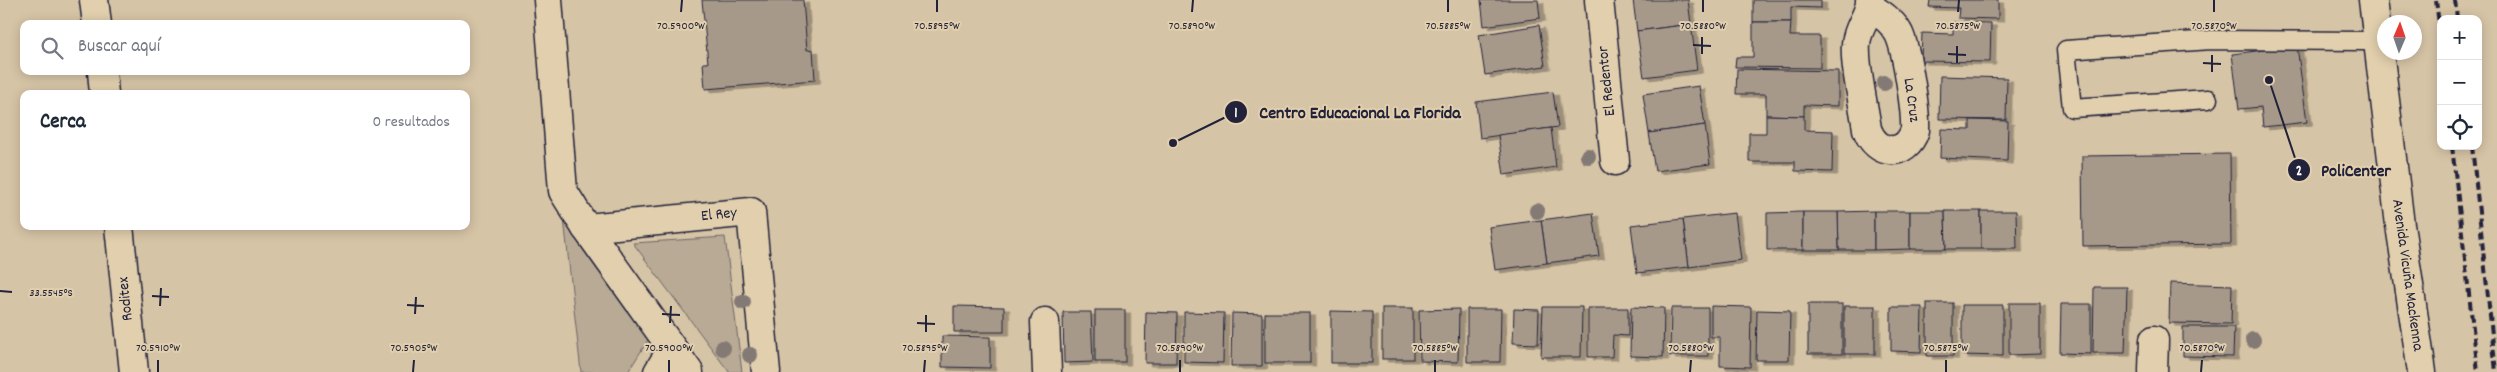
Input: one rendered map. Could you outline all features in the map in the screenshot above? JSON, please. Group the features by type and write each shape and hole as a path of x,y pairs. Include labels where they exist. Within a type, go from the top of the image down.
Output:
{"street":[{"path":"94,0 96,20"},
{"path":"548,0 563,191 586,228 689,372"},
{"name":"El Redentor","path":"1599,0 1615,162"},
{"name":"Avenida Vicuña Mackenna","path":"2373,0 2377,27"},
{"name":"Avenida Vicuña Mackenna","path":"2381,60 2400,225 2422,372"},
{"path":"102,75 104,90"},
{"name":"El Rey","path":"586,228 751,212 766,372"},
{"name":"Roditex","path":"119,230 134,372"},
{"path":"1045,322 1047,372"},
{"path":"2153,372 2154,340"},
{"path":"658,372 672,349"}],"lane":[{"path":"2208,99 2072,108 2066,50 2211,40 2377,41"}],"shaded area":[{"path":"564,219 653,332 628,372 581,372"},
{"path":"725,237 742,372 729,372 633,243"}],"building":[{"path":"702,0 803,0 807,50 813,49 815,80 705,89 703,63 708,63"},
{"path":"1481,0 1538,0 1540,18 1484,26"},
{"path":"1633,0 1688,0 1691,24 1637,31"},
{"path":"1753,0 1821,0 1821,8 1791,7 1791,22 1753,22"},
{"path":"1930,0 1998,0 1998,19 1958,18 1959,8 1929,7"},
{"path":"1753,22 1791,22 1790,36 1820,36 1820,68 1735,67 1736,57 1753,57"},
{"path":"1953,22 1991,23 1990,62 1921,61 1922,33 1953,34"},
{"path":"1691,24 1697,70 1644,77 1637,31"},
{"path":"1539,25 1545,66 1485,75 1479,35"},
{"path":"2297,46 2307,122 2263,127 2261,107 2239,109 2232,54"},
{"path":"1737,69 1838,71 1838,106 1804,105 1804,116 1766,115 1766,94 1736,94"},
{"path":"1940,76 2007,78 2006,120 1939,119"},
{"path":"1699,86 1705,125 1649,133 1643,94"},
{"path":"1553,92 1558,127 1480,138 1476,102"},
{"path":"1766,115 1804,116 1804,130 1833,131 1832,172 1795,171 1795,162 1749,162 1749,133 1766,133"},
{"path":"1970,120 2008,121 2007,161 1940,158 1941,129 1970,130"},
{"path":"1705,125 1710,164 1655,171 1649,133"},
{"path":"1551,128 1556,167 1504,175 1498,135"},
{"path":"2230,154 2231,244 2083,246 2082,156"},
{"path":"1874,211 1874,250 1839,250 1838,212"},
{"path":"1874,211 1910,211 1910,249 1874,250"},
{"path":"1910,211 1945,211 1946,249 1910,249"},
{"path":"1945,211 1981,211 1981,249 1946,249"},
{"path":"1981,211 2016,211 2017,249 1981,249"},
{"path":"1803,212 1803,250 1767,250 1767,213"},
{"path":"1803,212 1838,212 1839,250 1803,250"},
{"path":"1593,213 1599,256 1547,263 1541,220"},
{"path":"1735,213 1741,260 1689,267 1683,219"},
{"path":"1683,219 1689,267 1637,273 1631,225"},
{"path":"1541,220 1547,263 1495,270 1489,227"},
{"path":"2170,283 2232,285 2231,324 2169,323"},
{"path":"2094,287 2127,287 2125,353 2093,353"},
{"path":"1927,303 1953,303 1953,356 1927,356"},
{"path":"2009,303 2040,303 2040,354 2009,355"},
{"path":"1808,304 1842,304 1842,354 1808,354"},
{"path":"2061,304 2091,304 2091,354 2060,353"},
{"path":"1962,305 2003,305 2003,356 1962,355"},
{"path":"954,306 1004,307 1004,332 954,332"},
{"path":"1711,306 1751,307 1750,367 1720,366 1720,337 1711,337"},
{"path":"1844,306 1875,306 1875,354 1844,354"},
{"path":"1543,307 1582,307 1581,357 1541,357"},
{"path":"1631,307 1664,308 1663,357 1630,356"},
{"path":"1891,307 1922,307 1921,352 1891,351"},
{"path":"1382,308 1413,308 1413,359 1382,359"},
{"path":"1588,308 1628,308 1628,336 1613,335 1612,357 1588,357"},
{"path":"1671,308 1708,308 1708,356 1670,356"},
{"path":"1459,309 1458,362 1420,361 1419,310"},
{"path":"1467,309 1501,309 1500,362 1467,362"},
{"path":"1514,309 1539,310 1538,344 1513,343"},
{"path":"1095,310 1125,310 1125,362 1095,362"},
{"path":"1757,310 1790,311 1789,360 1756,360"},
{"path":"1331,311 1372,312 1372,363 1331,363"},
{"path":"1063,312 1091,312 1093,362 1064,363"},
{"path":"1146,312 1177,313 1176,363 1145,363"},
{"path":"1184,312 1224,313 1223,363 1184,362"},
{"path":"1232,313 1262,314 1262,366 1231,366"},
{"path":"1265,313 1310,313 1310,363 1265,363"},
{"path":"2183,327 2234,327 2233,357 2183,356"},
{"path":"942,336 990,337 990,368 942,367"}],"railway":[{"path":"2436,0 2438,15"},
{"path":"2455,0 2457,15"},
{"path":"2452,150 2478,372"},
{"path":"2472,150 2496,372"}],"place":[{"name":"PoliCenter","path":"2269,80"},
{"name":"Centro Educacional La Florida","path":"1173,143"}]}
